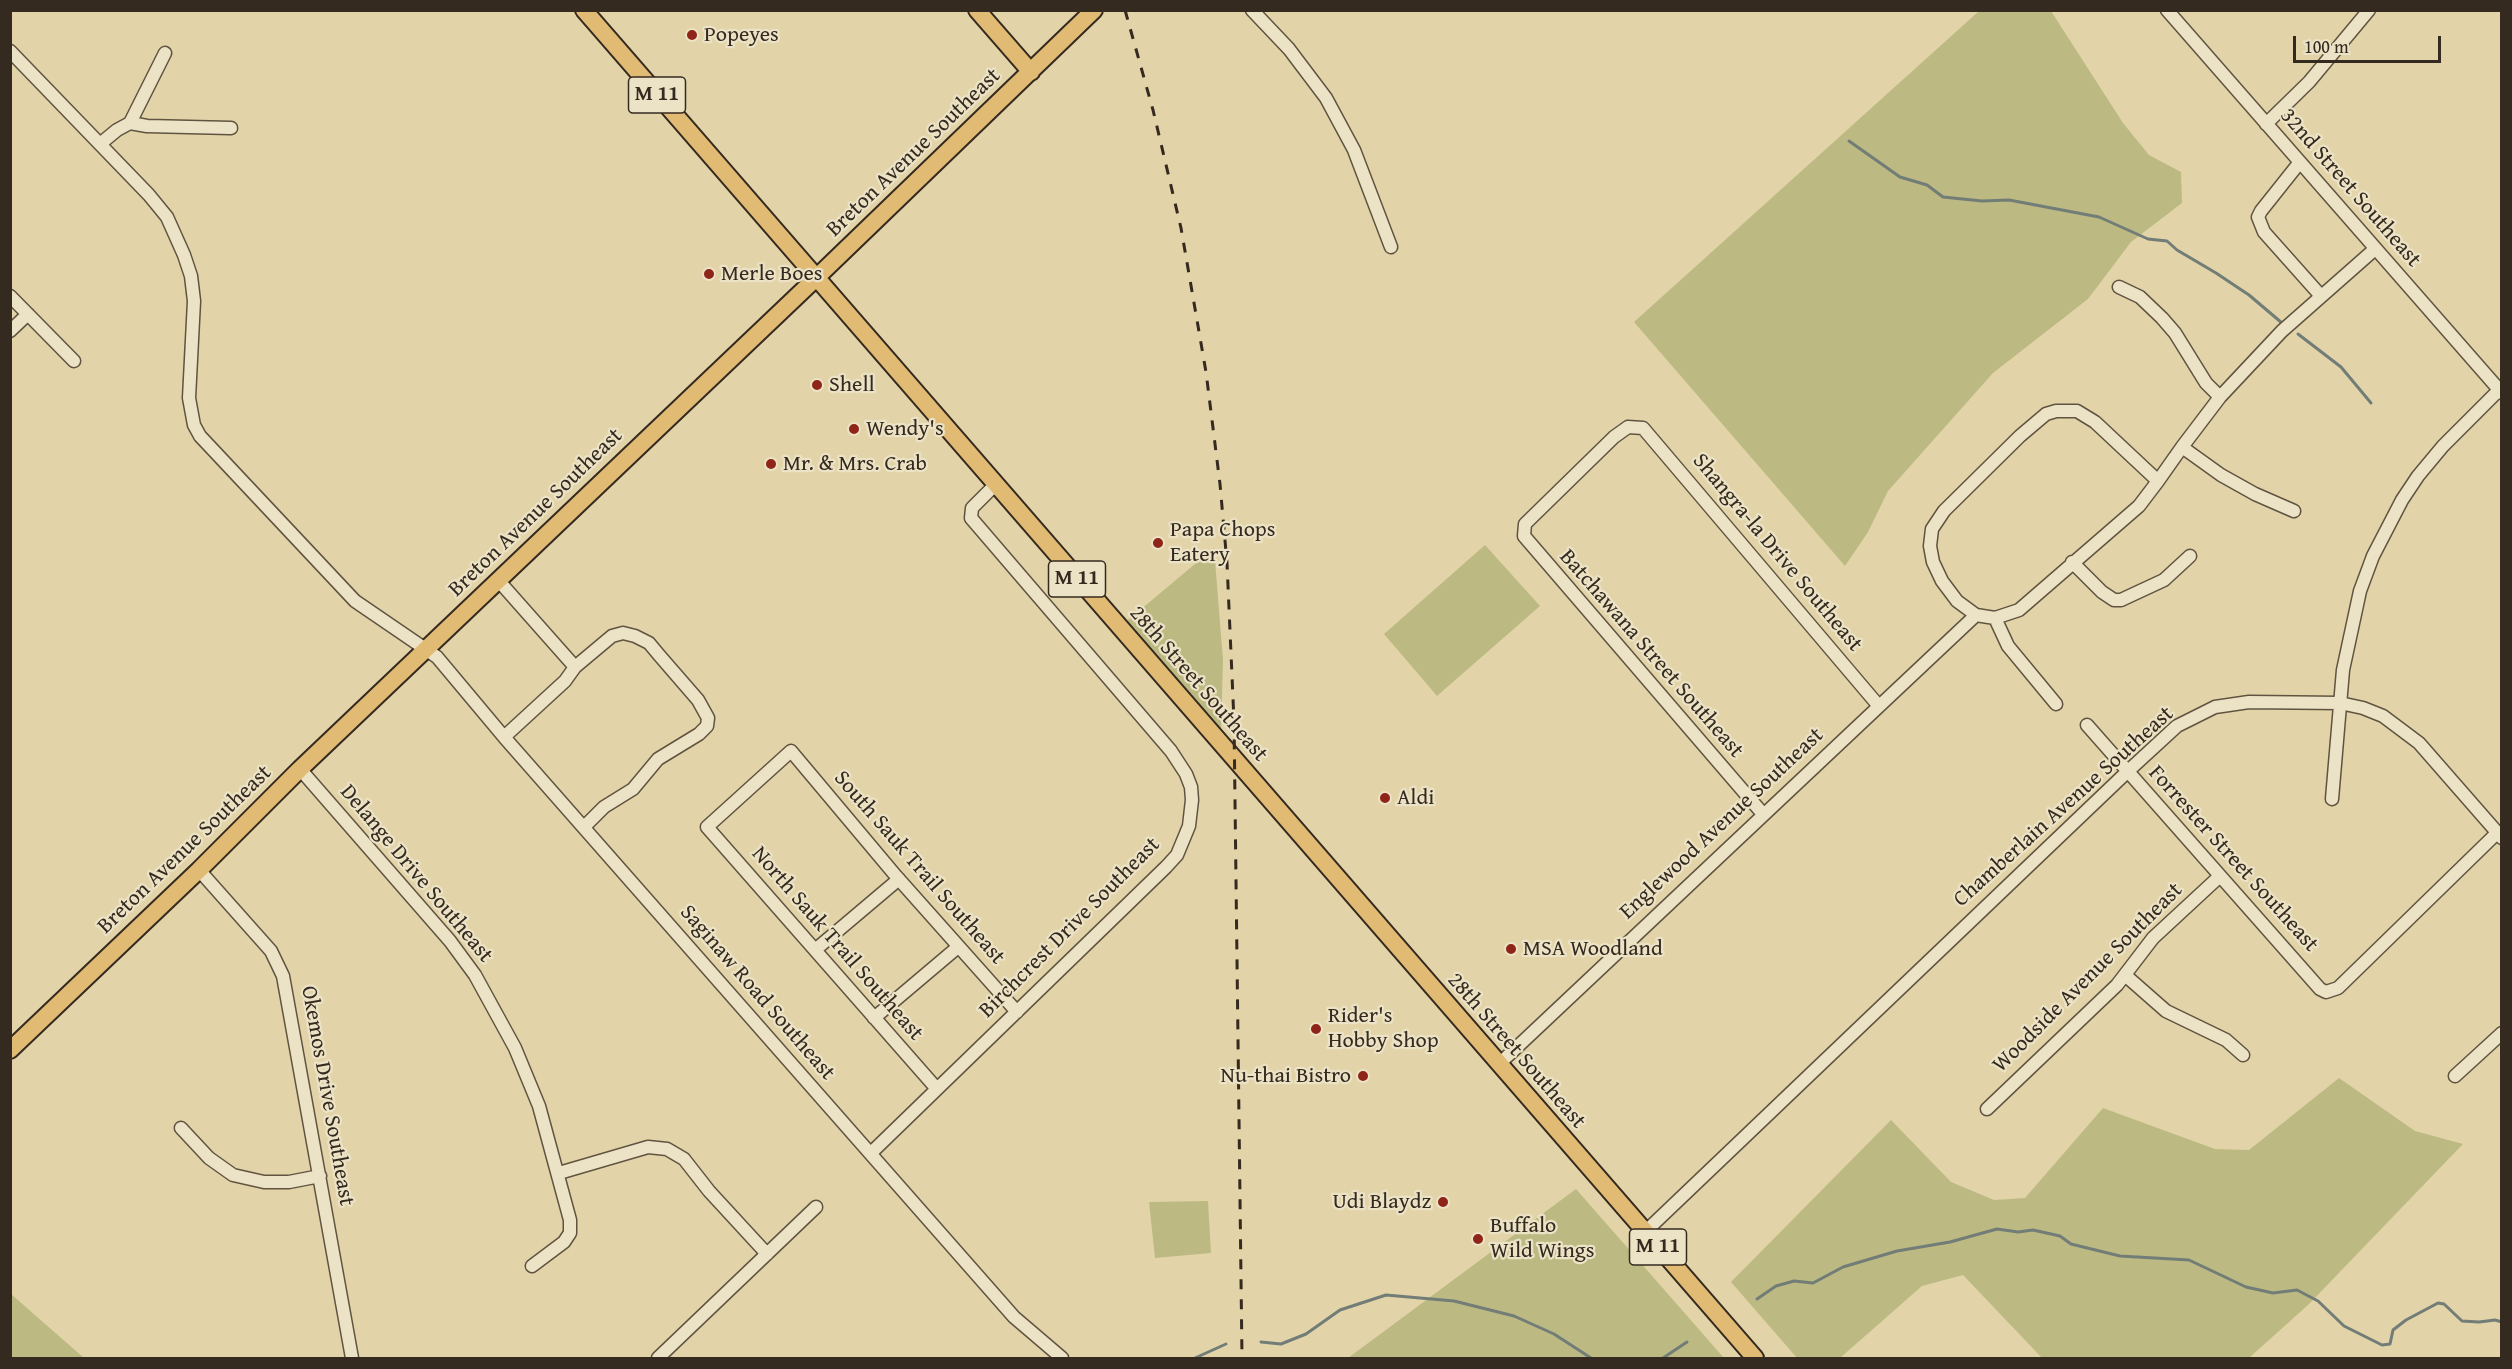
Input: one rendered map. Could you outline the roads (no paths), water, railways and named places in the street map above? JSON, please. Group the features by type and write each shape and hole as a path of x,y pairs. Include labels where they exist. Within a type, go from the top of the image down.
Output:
{"main road":[{"name":"28th Street Southeast","path":"584,10 1755,1359"},
{"path":"977,10 1031,72"},
{"name":"Breton Avenue Southeast","path":"10,1050 199,870 300,769 816,279 1094,10"}],"street":[{"path":"1252,10 1289,49 1326,98 1354,150 1391,247"},
{"name":"32nd Street Southeast","path":"2167,10 2500,391"},
{"path":"2266,124 2309,82 2369,10"},
{"name":"Saginaw Road Southeast","path":"10,51 167,217 191,276 194,301 189,411 200,436 354,602 437,657 504,737 1014,1317 1062,1359"},
{"path":"100,144 130,123 165,53"},
{"path":"130,123 147,126 231,128"},
{"path":"2300,162 2258,217 2264,232 2321,296"},
{"path":"2158,481 2095,422 2077,411 2056,411 2046,414 1944,511 1932,529 1930,546 1933,561 1942,581 1957,601 1976,615 1995,618 2019,610 2139,506 2158,481 2182,447 2220,397 2268,346 2321,296 2378,252"},
{"path":"2268,346 2286,337 2378,252"},
{"path":"2119,287 2140,297 2162,318 2175,333 2206,383 2220,397"},
{"path":"10,296 74,362"},
{"path":"10,331 28,314"},
{"path":"2332,799 2343,670 2360,591 2373,556 2389,523 2418,476 2444,446 2500,391"},
{"name":"Batchawana Street Southeast","path":"1643,428 1628,427 1614,437 1525,524 1524,536 1762,814"},
{"name":"Shangra-la Drive Southeast","path":"1643,428 1878,705"},
{"path":"2182,447 2221,475 2255,494 2294,511"},
{"name":"Birchcrest Drive Southeast","path":"871,1153 1177,855 1189,826 1192,800 1186,774 1171,752 971,518 972,508 995,485"},
{"path":"2072,562 2102,592 2114,600 2121,600 2164,580 2190,556"},
{"path":"498,580 575,667"},
{"name":"Englewood Avenue Southeast","path":"1498,1065 1976,615"},
{"path":"1995,618 2008,646 2056,704"},
{"path":"504,737 566,681 575,667 612,636 623,633 636,636 649,643 704,709 708,718 707,726 658,759 633,789 604,807 584,827"},
{"name":"Chamberlain Avenue Southeast","path":"1645,1232 2127,772 2177,726 2216,706 2249,702 2340,703 2363,708 2383,716 2419,743 2499,836"},
{"name":"Forrester Street Southeast","path":"2087,725 2320,989 2326,992 2338,988 2499,836"},
{"name":"South Sauk Trail Southeast","path":"790,751 1017,1012"},
{"name":"North Sauk Trail Southeast","path":"790,751 706,827 937,1089"},
{"name":"Delange Drive Southeast","path":"300,769 450,941 475,975 515,1048 539,1106 570,1220 570,1233 564,1242 553,1253 532,1266"},
{"name":"Okemos Drive Southeast","path":"199,870 271,951 283,976 352,1359"},
{"name":"Woodside Avenue Southeast","path":"1987,1109 2125,975 2153,938 2220,876"},
{"path":"815,950 899,879"},
{"path":"874,1018 958,946"},
{"path":"2125,975 2166,1011 2226,1040 2243,1055"},
{"path":"2455,1076 2502,1033"},
{"path":"181,1128 209,1158 233,1175 264,1182 289,1182 320,1176"},
{"path":"558,1173 648,1147 667,1149 684,1159 709,1191 767,1254"},
{"path":"658,1359 816,1207"}],"waterway":[{"path":"1849,141 1900,177 1927,185 1943,197 1982,201 2009,200 2099,217 2148,239 2167,241 2177,250 2249,295 2282,323"},
{"path":"2298,334 2341,367 2371,403"},
{"path":"1757,1299 1776,1286 1794,1281 1813,1283 1843,1267 1897,1251 1950,1242 1997,1229 2018,1232 2033,1230 2060,1236 2071,1244 2120,1256 2189,1260 2246,1287 2273,1293 2297,1290 2318,1301 2344,1326 2382,1345 2390,1344 2393,1330 2406,1320 2438,1303 2444,1304 2462,1321 2495,1320 2502,1322"},
{"path":"1261,1342 1281,1344 1306,1334 1340,1310 1386,1295 1454,1301 1514,1316 1554,1334 1591,1358"},
{"path":"1663,1358 1687,1342"},
{"path":"1195,1358 1226,1344"}],"railway":[{"path":"1125,10 1153,110 1181,228 1206,372 1227,563 1234,721 1242,1358"}],"place":[{"name":"Popeyes","path":"692,35"},
{"name":"Merle Boes","path":"709,274"},
{"name":"Shell","path":"817,385"},
{"name":"Wendy's","path":"854,429"},
{"name":"Mr. & Mrs. Crab","path":"771,464"},
{"name":"Papa Chops Eatery","path":"1158,543"},
{"name":"Aldi","path":"1385,798"},
{"name":"MSA Woodland","path":"1511,949"},
{"name":"Rider's Hobby Shop","path":"1316,1029"},
{"name":"Nu-thai Bistro","path":"1363,1076"},
{"name":"Udi Blaydz","path":"1443,1202"},
{"name":"Buffalo Wild Wings","path":"1478,1239"}]}
